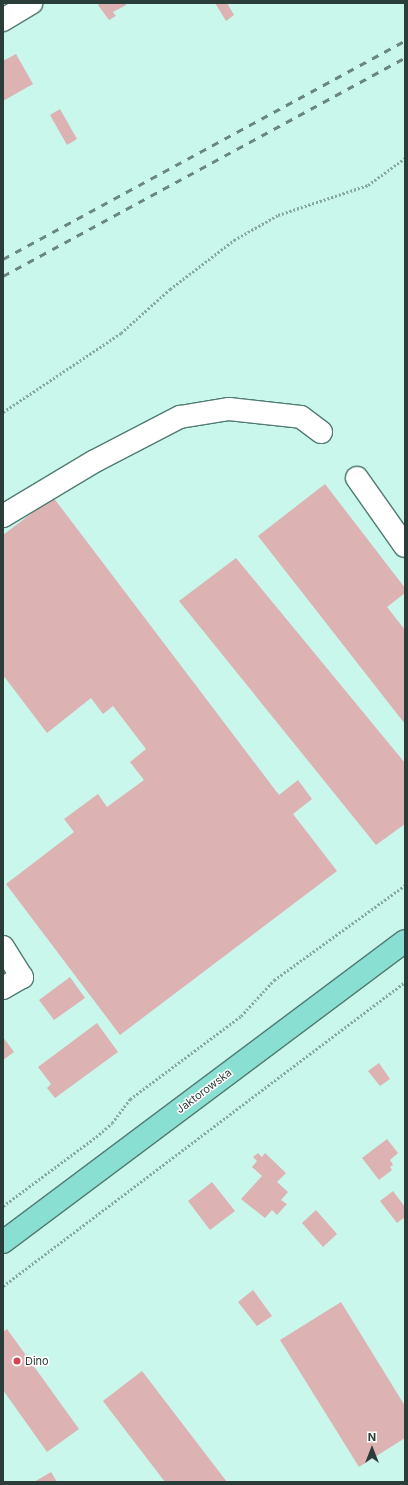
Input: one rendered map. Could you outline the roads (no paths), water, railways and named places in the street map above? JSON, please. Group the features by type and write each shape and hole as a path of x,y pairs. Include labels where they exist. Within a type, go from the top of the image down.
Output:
{"main road":[{"name":"Jaktorowska","path":"6,1234 405,941"}],"street":[{"path":"3,20 31,3"},
{"path":"3,516 95,461 180,417 229,409 279,414 301,417 321,432"},
{"path":"357,478 405,546"},
{"path":"3,947 22,977 3,988"}],"railway":[{"path":"3,259 405,41"},
{"path":"3,276 405,58"}],"place":[{"name":"Dino","path":"17,1361"}]}
